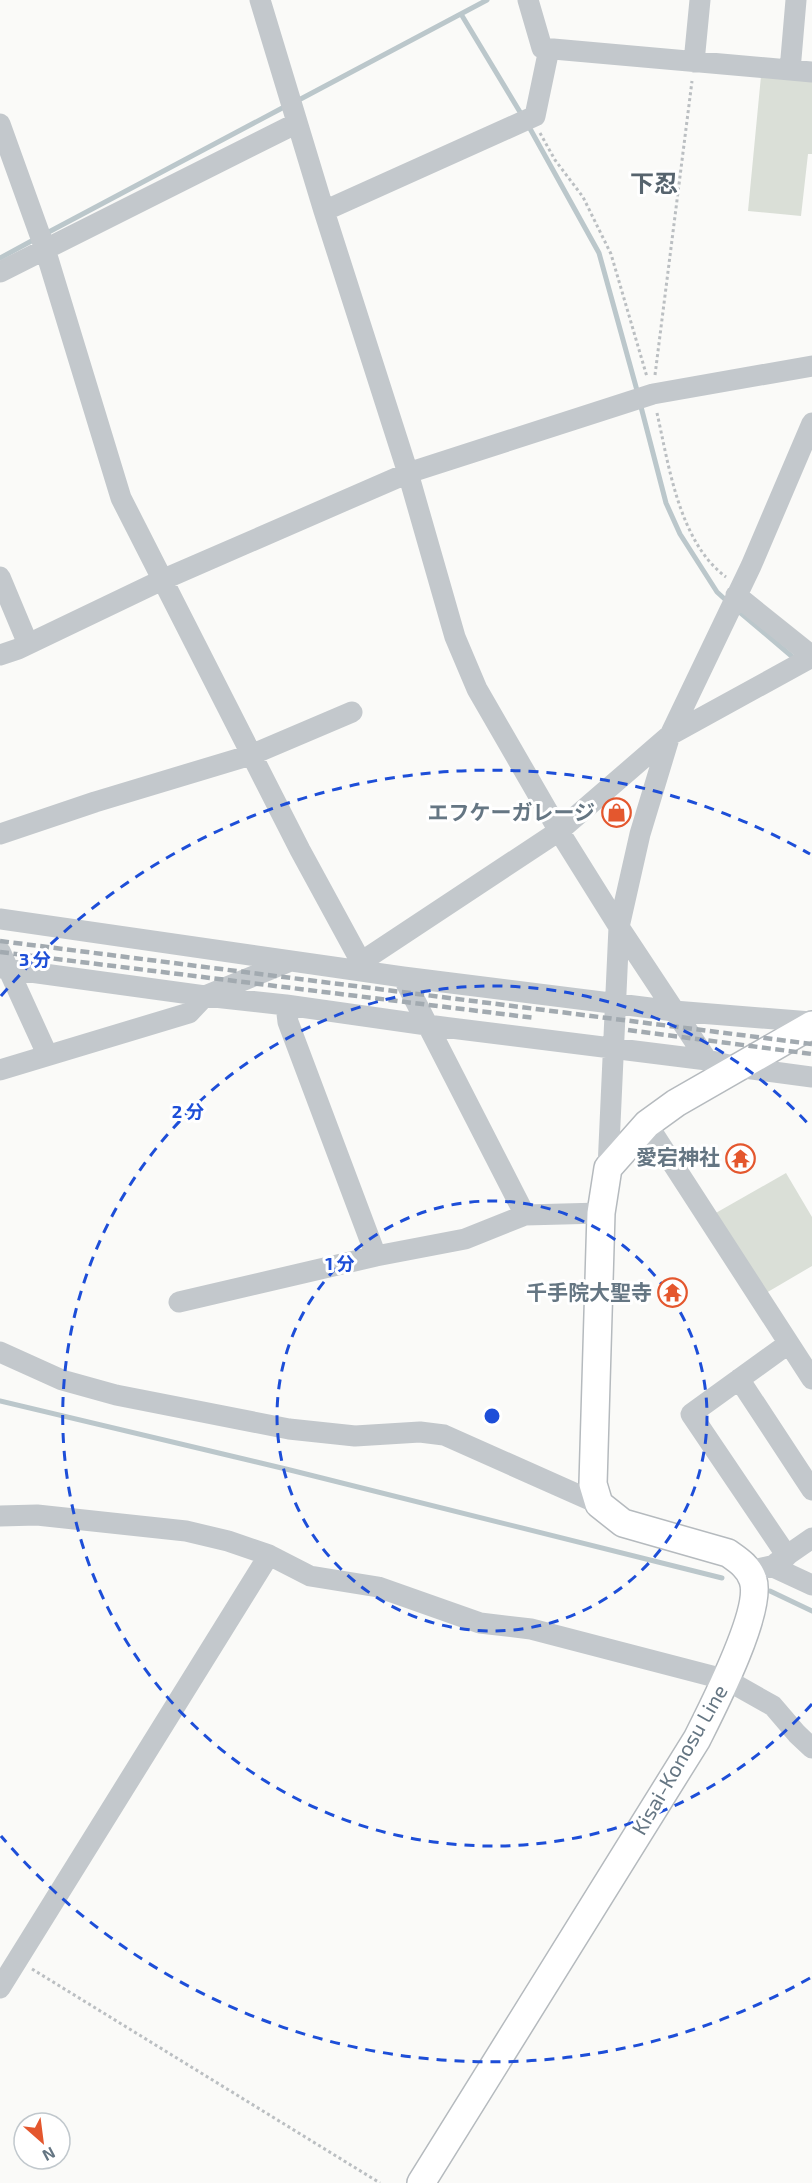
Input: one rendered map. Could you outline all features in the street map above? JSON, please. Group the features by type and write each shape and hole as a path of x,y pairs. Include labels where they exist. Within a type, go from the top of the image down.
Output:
{"main road":[{"path":"769,1565 741,1562 728,1553 622,1523 599,1504 593,1484 601,1212 608,1168 647,1124 676,1103 812,1023"},
{"name":"Kisai-Konosu Line","path":"421,2183 697,1739 727,1680 754,1595 753,1581 769,1565"}],"street":[{"path":"260,0 324,211 408,473 456,637 477,689 559,831 707,1060"},
{"path":"528,0 542,48 812,72"},
{"path":"694,62 700,0"},
{"path":"790,70 796,0"},
{"path":"324,211 535,116 549,49"},
{"path":"0,272 297,123"},
{"path":"0,124 45,249 121,498 361,966"},
{"path":"0,655 162,580 408,473 653,394 812,366"},
{"path":"608,1168 619,927 640,834 670,735 738,591 812,423"},
{"path":"0,577 28,644"},
{"path":"361,966 559,831 670,735 812,656 738,591"},
{"path":"0,834 95,802 251,755 352,712"},
{"path":"0,919 289,962 361,966 403,977 674,1011 812,1023"},
{"path":"0,1070 189,1013 205,996 289,962"},
{"path":"3,963 205,996 707,1060 737,1067 812,1077"},
{"path":"3,963 47,1054"},
{"path":"403,977 525,1215"},
{"path":"286,1005 288,1022 376,1256"},
{"path":"647,1124 812,1379"},
{"path":"180,1302 376,1256 465,1239 525,1215 601,1212"},
{"path":"788,1344 691,1414 769,1565 812,1586"},
{"path":"0,1352 62,1380 116,1395 289,1430 355,1436 420,1432 444,1435 599,1504"},
{"path":"739,1379 812,1490"},
{"path":"0,1516 37,1515 186,1532 228,1541 268,1555 310,1576 378,1587 480,1623 531,1629 727,1680 773,1706 812,1748"},
{"path":"769,1565 812,1538"},
{"path":"0,1988 268,1555"}],"path":[{"path":"653,394 694,62"},
{"path":"535,116 540,132 555,160 582,197 610,254 653,394 672,482 685,517 704,554 738,591"},
{"path":"17,1960 381,2183"}],"shaded area":[{"path":"761,76 812,81 812,154 808,154 801,216 748,211"},
{"path":"786,1173 812,1217 812,1266 766,1293 714,1214"}],"waterway":[{"path":"295,102 487,0"},
{"path":"461,14 523,117"},
{"path":"45,234 286,106"},
{"path":"528,125 599,253 638,394"},
{"path":"0,258 37,238"},
{"path":"640,403 666,503 680,534 717,592 729,603"},
{"path":"736,609 795,659"},
{"path":"0,1401 290,1470 722,1578"},
{"path":"770,1591 812,1611"}],"railway":[{"path":"0,941 812,1044"},
{"path":"0,952 535,1018"},
{"path":"628,1030 812,1054"}],"place":[{"name":"エフケーガレージ","path":"616,813"},
{"name":"愛宕神社","path":"741,1158"},
{"name":"千手院大聖寺","path":"673,1293"}],"district":[{"name":"下忍","path":"654,184"}]}
